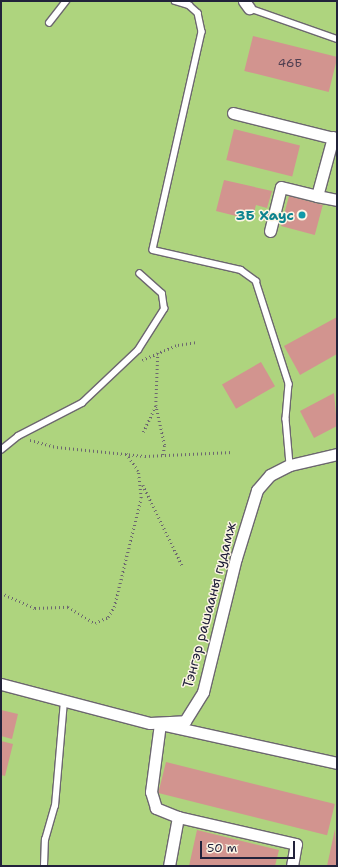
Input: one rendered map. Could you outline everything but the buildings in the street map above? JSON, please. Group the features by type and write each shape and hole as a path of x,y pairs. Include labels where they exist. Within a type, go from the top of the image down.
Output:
{"street":[{"path":"233,113 335,138 318,196"},
{"path":"270,230 281,187 337,200"},
{"name":"Тэнгэр рашааны гудамж","path":"1,684 160,724 185,722 203,692 250,506 257,490 270,475 290,465 337,454"},
{"path":"292,866 296,844 178,817 156,808 151,800 160,724 337,763"},
{"path":"169,866 178,817"}],"lane":[{"path":"49,23 66,1"},
{"path":"175,1 189,5 198,14 202,32 153,250 241,270 256,281 289,384 286,419 290,465"},
{"path":"247,4 337,39"},
{"path":"1,450 18,436 82,403 138,350 157,325 164,309 162,294 140,274"},
{"path":"44,866 45,840 55,806 64,699"}],"path":[{"path":"140,361 178,345 198,342"},
{"path":"158,353 156,404 165,446 163,455"},
{"path":"143,432 156,404"},
{"path":"18,436 57,447 126,454 163,455 233,452"},
{"path":"126,454 135,464 141,481 183,567"},
{"path":"1,593 30,607 65,606 87,620 104,621 114,608 141,498 141,481"}],"green space":[{"path":"1,1 337,1 337,866 1,866"}],"place":[{"name":"3Б Хаус","path":"302,215"}]}
